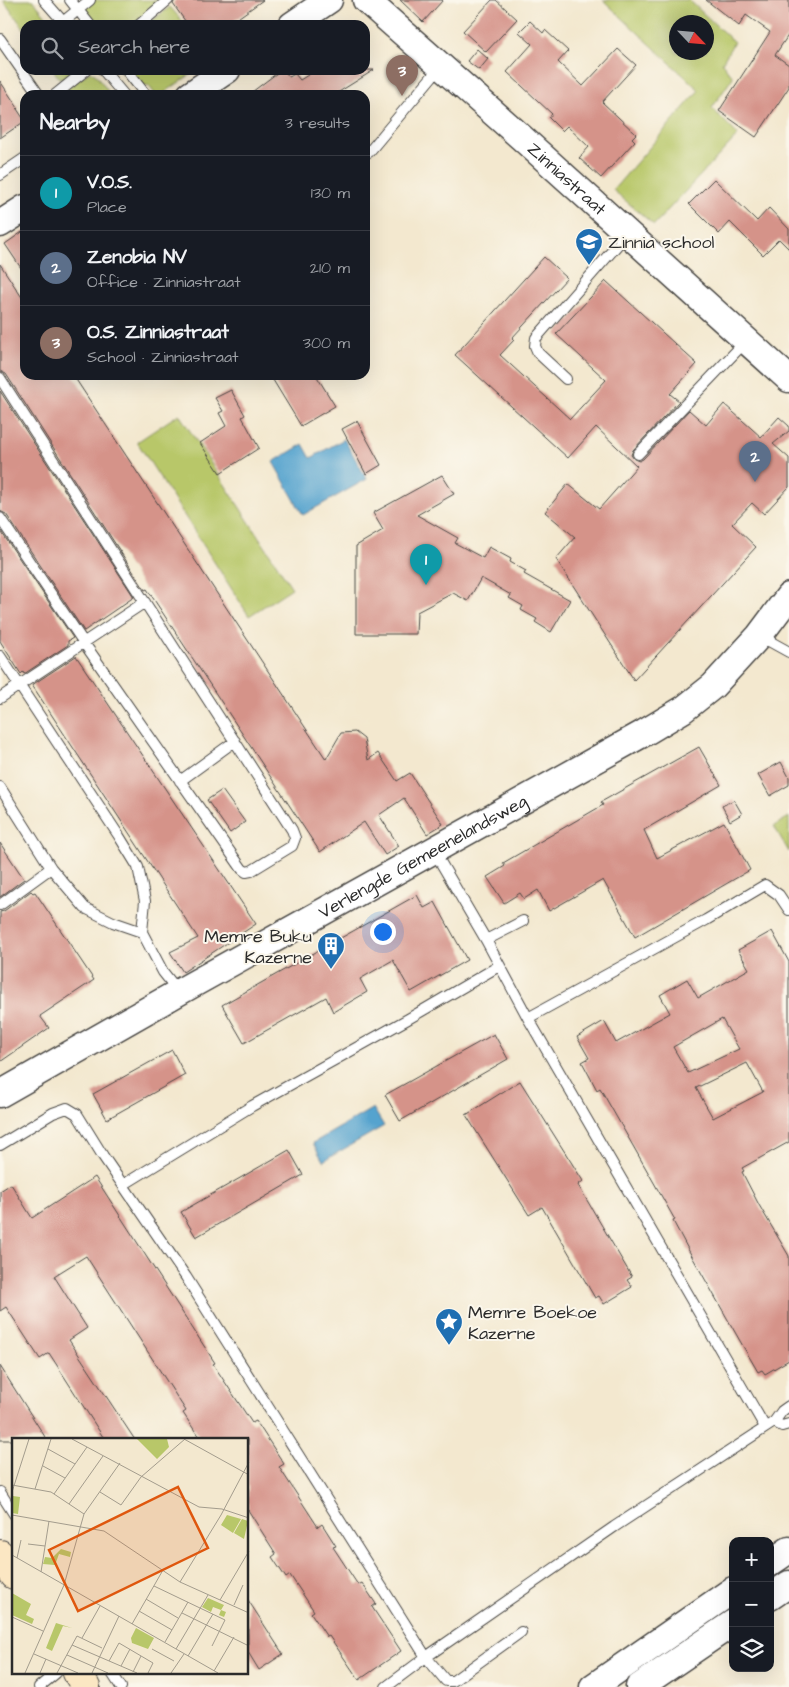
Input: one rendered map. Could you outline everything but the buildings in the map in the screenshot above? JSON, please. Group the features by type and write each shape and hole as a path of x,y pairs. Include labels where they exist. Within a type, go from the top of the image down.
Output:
{"main road":[{"path":"0,1554 12,1572"},
{"path":"78,1674 86,1687"}],"street":[{"path":"299,20 329,0"},
{"name":"Zinniastraat","path":"366,0 789,379"},
{"path":"197,90 220,75"},
{"path":"0,224 20,211"},
{"name":"Verlengde Gemeenelandsweg","path":"0,1094 684,709 713,686 760,636 789,596"},
{"path":"774,1561 789,1550"},
{"path":"774,1594 789,1584"},
{"path":"593,1687 729,1593"},
{"path":"639,1687 729,1626"}],"lane":[{"path":"44,0 61,20"},
{"path":"70,0 86,20"},
{"path":"68,20 90,0"},
{"path":"145,20 168,0"},
{"path":"0,39 20,68"},
{"path":"370,150 441,66"},
{"path":"25,75 36,90"},
{"path":"61,90 80,75"},
{"path":"107,75 120,90"},
{"path":"130,75 142,90"},
{"path":"0,175 20,161"},
{"path":"566,379 538,353 535,346 536,338 627,233"},
{"path":"638,454 746,341"},
{"path":"0,378 294,834 295,838 292,846 251,871 244,871 180,782 0,518"},
{"path":"0,698 145,602"},
{"path":"760,636 789,652"},
{"path":"0,656 119,836 138,868 145,901 142,932 163,972 179,992"},
{"path":"180,782 235,741"},
{"path":"0,787 52,868 85,908 113,922 142,932"},
{"path":"433,850 486,940 528,1018 770,1425"},
{"path":"0,905 52,868"},
{"path":"528,1018 706,920 765,885 779,895 789,910"},
{"path":"486,940 523,921"},
{"path":"123,1185 252,1106 499,966"},
{"path":"0,1145 67,1108 77,1114 192,1286 426,1658 445,1680 449,1682 521,1632"},
{"path":"386,1687 614,1527 770,1425 789,1406"},
{"path":"770,1425 782,1426 789,1424"},
{"path":"0,1492 12,1511"},
{"path":"39,1687 55,1674"},
{"path":"113,1674 121,1687"}],"green space":[{"path":"3,0 33,0 49,20 20,20 20,23"},
{"path":"93,0 160,0 158,4 139,20 89,20 83,8"},
{"path":"603,0 689,0 705,15 669,15 669,60 714,60 714,23 734,42 722,63 733,77 712,108 738,135 654,225 613,190 699,90"},
{"path":"170,7 182,20 153,20"},
{"path":"57,75 72,75 66,80 59,78"},
{"path":"85,75 96,75 107,90 65,90"},
{"path":"134,75 190,75 168,90 152,90 148,85 143,87"},
{"path":"179,414 292,588 249,616 137,442"},
{"path":"789,817 789,852 774,826"}],"water":[{"path":"344,439 367,479 303,515 273,462 303,444 311,458"},
{"path":"373,1108 384,1126 323,1161 313,1143"}],"place":[{"name":"O.S. Zinniastraat","path":"402,96"},
{"name":"Zinnia school","path":"589,266"},
{"name":"Zenobia NV","path":"755,482"},
{"name":"V.O.S.","path":"426,585"},
{"name":"Memre Buku Kazerne","path":"331,970"},
{"name":"Memre Boekoe Kazerne","path":"449,1346"}]}
